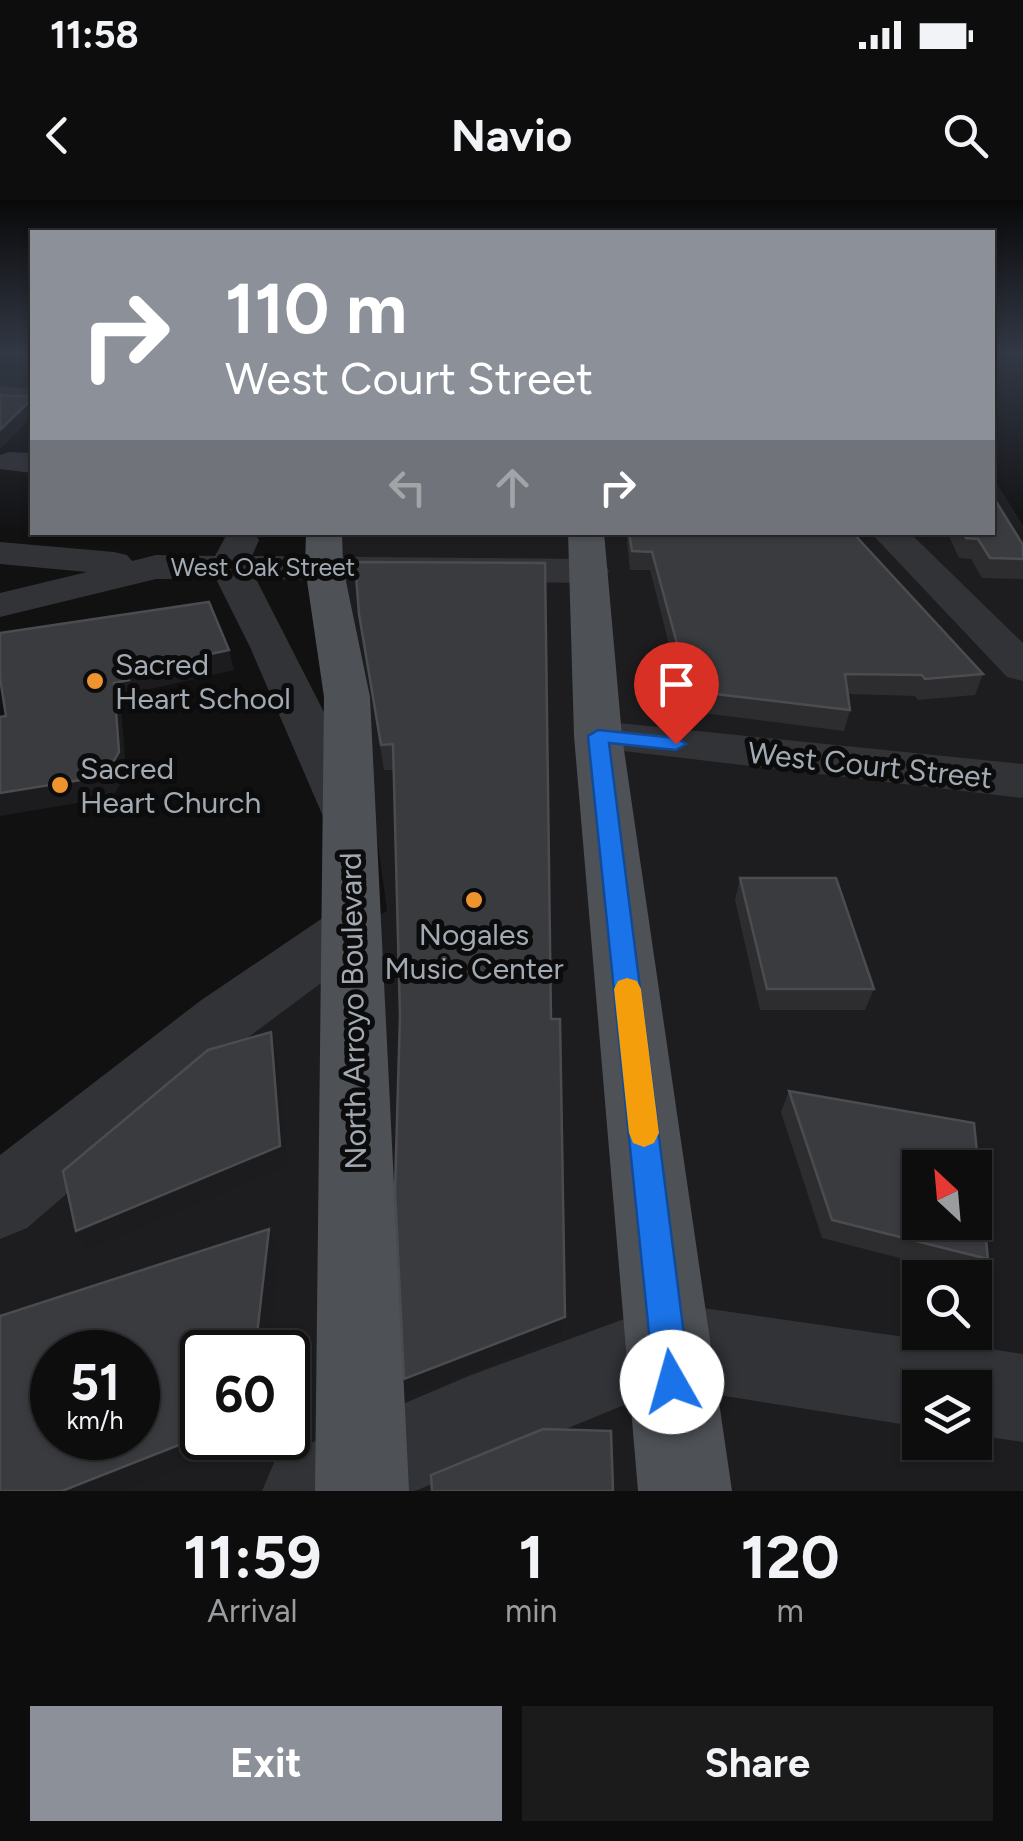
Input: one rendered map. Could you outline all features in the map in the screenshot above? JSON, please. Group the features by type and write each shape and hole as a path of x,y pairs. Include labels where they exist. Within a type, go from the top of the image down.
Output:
{"main road":[{"name":"North Arroyo Boulevard","path":"324,550 347,697 351,929 344,1483"},
{"path":"588,552 598,736 685,1491"}],"street":[{"path":"891,535 1023,668"},
{"path":"21,547 156,567"},
{"path":"236,549 272,647 349,814"},
{"name":"West Oak Street","path":"0,605 236,549 588,552"},
{"name":"West Court Street","path":"598,736 1023,780"},
{"path":"0,1202 222,1020 351,929"},
{"path":"344,1483 471,1420 668,1345 902,1380"},
{"path":"992,1393 1023,1398"}],"shaded area":[{"path":"995,481 1023,525 1023,1491 0,1491 0,1156 233,995 387,911 332,535 995,535"}],"building":[{"path":"0,412 18,412 0,430"},
{"path":"995,500 1023,545 1023,559 990,558 978,539 964,535 995,535"},
{"path":"629,535 855,535 983,674 925,679 922,675 845,674 850,710 690,691 652,552 632,551"},
{"path":"355,562 545,563 551,1019 560,1019 565,1317 404,1379 395,1191 400,1015 393,744 381,745 359,614"},
{"path":"209,602 229,650 125,672 129,680 114,683 119,752 105,776 0,793 0,717 6,716 0,678 0,633"},
{"path":"740,878 836,878 874,989 767,989"},
{"path":"271,1032 280,1146 76,1231 63,1171 208,1050"},
{"path":"789,1091 974,1123 977,1150 902,1150 902,1238 832,1220"},
{"path":"269,1229 258,1330 180,1330 180,1445 160,1452 160,1330 30,1330 30,1460 141,1460 62,1491 0,1491 0,1316"},
{"path":"912,1240 986,1240 988,1259"},
{"path":"543,1429 611,1431 613,1491 432,1491 431,1475"}],"slow traffic":[{"path":"627,989 644,1133"}],"place":[{"name":"Sacred Heart School","path":"95,681"},
{"name":"Sacred Heart Church","path":"60,785"},
{"name":"Nogales Music Center","path":"474,900"}],"route":[{"path":"672,1382 598,736 676,744"}]}
